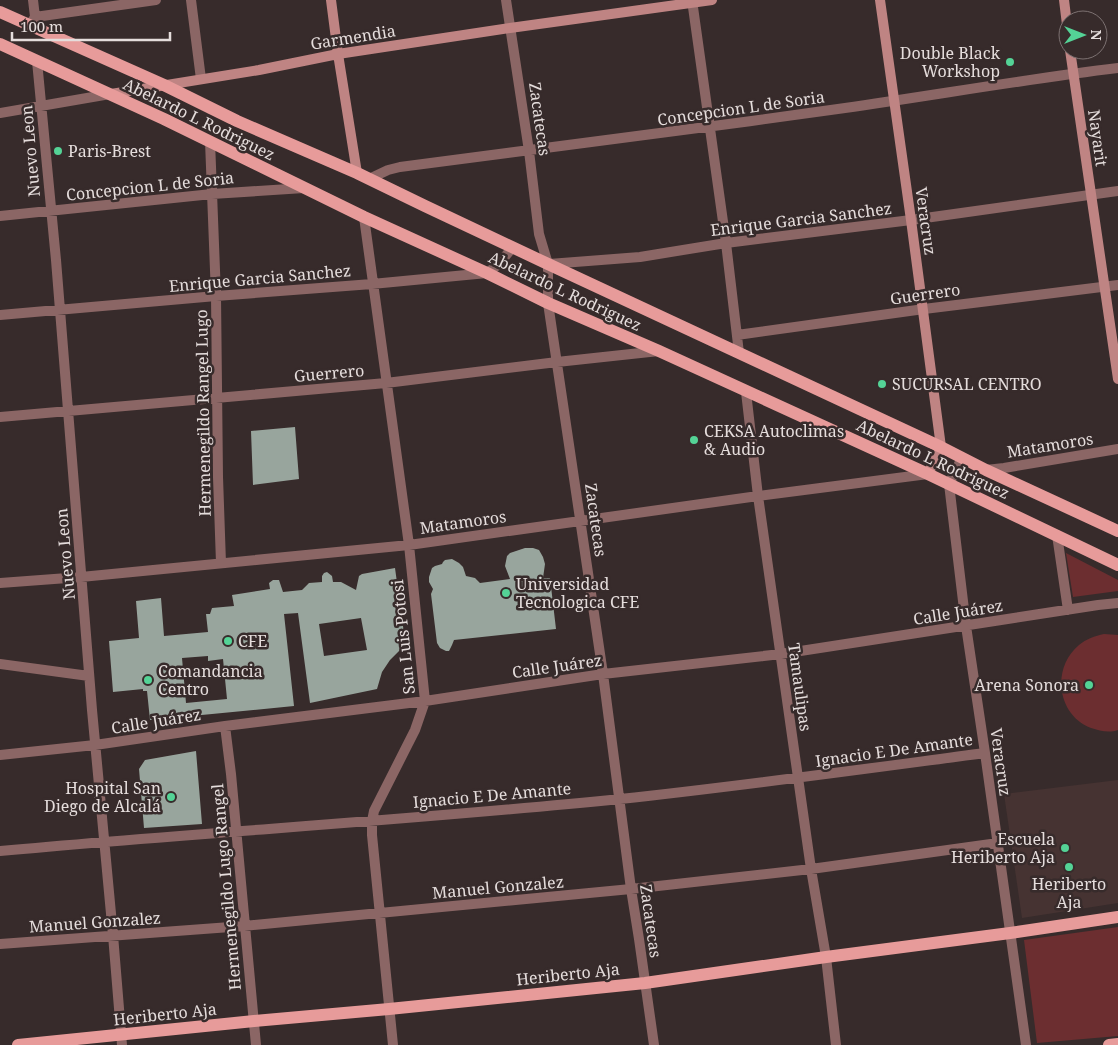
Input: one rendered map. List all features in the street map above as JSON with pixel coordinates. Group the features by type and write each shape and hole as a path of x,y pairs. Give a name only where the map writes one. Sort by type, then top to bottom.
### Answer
{"main road":[{"name":"Abelardo L Rodriguez","path":"0,12 32,22 81,48 164,85 237,121 357,173 512,248 1118,531"},
{"name":"Abelardo L Rodriguez","path":"0,44 164,118 364,217 548,303 928,474 1118,565"},
{"name":"Heriberto Aja","path":"18,1045 121,1040 254,1021 645,983 1118,917"},
{"path":"1109,1045 1118,1044"}],"street":[{"path":"33,0 32,22 156,0"},
{"path":"191,0 201,79"},
{"path":"330,0 357,173"},
{"name":"Zacatecas","path":"506,0 530,151 539,234 548,264 548,303 603,674 631,889 654,1045"},
{"name":"Garmendia","path":"0,113 259,70 338,54 692,1 712,0"},
{"name":"Veracruz","path":"880,0 924,309 941,447"},
{"path":"692,1 726,244 739,353"},
{"name":"Nayarit","path":"1071,60 1118,379"},
{"name":"Nuevo Leon","path":"37,62 60,310 89,676 121,1040"},
{"name":"Concepcion L de Soria","path":"369,179 388,170 400,167 709,128 1118,68"},
{"name":"Hermenegildo Rangel Lugo","path":"210,142 216,296 216,398 221,563"},
{"name":"Concepcion L de Soria","path":"0,216 212,194 304,188"},
{"name":"Enrique Garcia Sanchez","path":"548,264 640,257 1118,191"},
{"name":"San Luis Potosi","path":"364,217 409,545 425,701 414,730 374,811 372,822 393,1045"},
{"path":"487,273 499,264 512,248"},
{"name":"Enrique Garcia Sanchez","path":"0,315 487,273"},
{"name":"Guerrero","path":"737,335 1118,285"},
{"name":"Guerrero","path":"0,417 386,383 557,362 659,352"},
{"name":"Tamaulipas","path":"746,392 758,496 811,869 826,957 836,1045"},
{"path":"928,474 941,447"},
{"name":"Matamoros","path":"986,470 1118,449"},
{"path":"949,484 962,458"},
{"name":"Matamoros","path":"0,583 81,577 409,545 928,474"},
{"name":"Veracruz","path":"949,484 966,626 1026,1045"},
{"path":"1057,536 1068,610"},
{"path":"1098,605 1118,599"},
{"name":"Calle Juárez","path":"0,755 95,745 225,726 425,701 603,674 781,654 1098,605 1118,604"},
{"path":"0,664 89,676"},
{"name":"Hermenegildo Lugo Rangel","path":"225,726 256,1045"},
{"name":"Ignacio E De Amante","path":"0,851 372,822 620,799 985,753"},
{"name":"Manuel Gonzalez","path":"0,944 244,926 631,889 811,869 998,843"}],"shaded area":[{"path":"1066,553 1118,580 1118,591 1073,597"},
{"name":"Arena Sonora","path":"1104,634 1118,635 1118,730 1111,731 1094,729 1080,722 1071,713 1065,702 1062,690 1064,666 1070,655 1085,641"},
{"name":"Escuela Heriberto Aja","path":"1118,780 1118,903 1022,918 1004,794"},
{"path":"1118,927 1118,1036 1037,1043 1024,940"}],"building":[{"path":"295,427 299,479 253,485 251,431"},
{"name":"Universidad Tecnologica CFE","path":"525,548 539,550 543,557 545,564 543,578 550,578 556,629 454,640 449,651 440,648 437,643 431,594 433,589 429,582 432,568 442,564 445,560 452,559 463,567 466,576 475,578 480,583 510,579 505,566 507,556 510,553"},
{"path":"395,568 406,648 400,650 390,660 382,672 377,689 310,703 298,613 284,614 294,706 150,720 147,691 143,691 143,689 113,692 109,641 139,638 136,601 161,598 164,636 208,632 206,614 210,614 212,608 234,606 232,595 270,589 269,583 273,580 279,580 283,592 302,590 309,583 322,582 322,576 327,572 332,576 333,582 341,582 356,590 359,576","holes":["361,618 367,650 324,656 319,624","208,656 208,661 223,659 227,699 186,703 182,658"]},
{"name":"Hospital San Diego de Alcalá","path":"196,751 202,824 144,828 139,769 145,760"}],"place":[{"name":"Double Black Workshop","path":"1010,62"},
{"name":"Paris-Brest","path":"58,151"},
{"name":"SUCURSAL CENTRO","path":"882,384"},
{"name":"CEKSA Autoclimas & Audio","path":"694,440"},
{"name":"Universidad Tecnologica CFE","path":"506,593"},
{"name":"CFE","path":"228,641"},
{"name":"Comandancia Centro","path":"148,680"},
{"name":"Arena Sonora","path":"1089,685"},
{"name":"Hospital San Diego de Alcalá","path":"171,797"},
{"name":"Escuela Heriberto Aja","path":"1065,848"},
{"name":"Heriberto Aja","path":"1069,867"}]}
